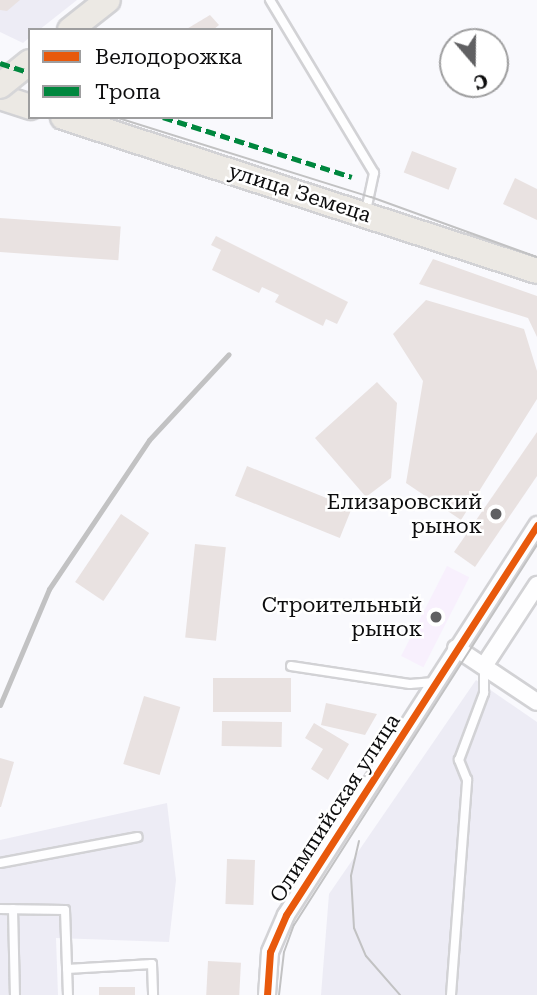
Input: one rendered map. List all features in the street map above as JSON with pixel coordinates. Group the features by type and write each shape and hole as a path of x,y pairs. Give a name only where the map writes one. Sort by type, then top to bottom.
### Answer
{"main road":[{"path":"73,28 108,0"},
{"path":"0,86 28,64"},
{"path":"0,97 28,106"},
{"name":"улица Земеца","path":"69,119 537,271"}],"street":[{"name":"Олимпийская улица","path":"267,995 270,952 286,915 537,525"},
{"path":"484,666 537,585"},
{"path":"456,648 537,702"}],"lane":[{"path":"270,0 374,173 365,214"},
{"path":"291,666 410,684 436,682"},
{"path":"451,995 467,780 459,760 484,693 484,666"},
{"path":"0,863 138,837"},
{"path":"0,909 65,910 68,995"},
{"path":"13,909 15,995"},
{"path":"67,969 152,964 153,995"}],"shaded area":[{"path":"0,0 77,0 42,28 28,28 28,39 23,43 0,32"},
{"name":"Строительный рынок","path":"447,566 469,577 423,667 401,656"},
{"path":"476,680 537,722 537,995 321,995 329,894"},
{"path":"167,803 176,880 169,942 56,938 58,995 0,995 0,840"}],"building":[{"path":"0,0 20,0 7,11 0,10"},
{"path":"210,15 219,25 215,28 188,28"},
{"path":"412,151 457,168 449,190 404,172"},
{"path":"515,178 537,189 537,220 503,204"},
{"path":"0,218 121,226 118,260 0,252"},
{"path":"216,236 348,302 337,324 326,319 323,326 275,302 279,295 262,287 259,293 212,270 221,250 211,245"},
{"path":"433,259 537,296 537,337 528,318 419,284"},
{"path":"426,300 524,329 537,371 537,399 461,520 406,483 423,381 393,334"},
{"path":"377,382 397,403 391,478 366,497 315,438"},
{"name":"Елизаровский рынок","path":"537,432 537,476 475,567 454,552"},
{"path":"247,466 352,508 340,538 235,496"},
{"path":"121,514 149,533 103,601 75,582"},
{"path":"195,544 226,547 216,641 185,637"},
{"path":"213,678 291,678 291,712 213,712"},
{"path":"144,696 180,707 160,775 123,764"},
{"path":"326,703 377,714 365,735 321,725"},
{"path":"222,721 282,722 282,747 222,746"},
{"path":"314,723 349,744 328,780 311,769 323,749 305,738"},
{"path":"0,758 14,762 1,807 0,807"},
{"path":"227,859 255,860 253,905 225,904"},
{"path":"208,961 241,963 239,995 206,995"},
{"path":"99,987 135,987 135,995 99,995"}],"tram line":[{"path":"0,71 28,80"},
{"path":"121,119 371,197 537,257"},
{"path":"279,995 284,952 294,925 537,545"},
{"path":"359,841 351,876 354,928 366,956 400,995"}],"railway":[{"path":"0,705 49,589 149,440 229,354"}],"marked path":[{"path":"0,63 28,72"},
{"path":"169,119 352,177"}],"cycle path":[{"path":"267,995 270,952 286,915 537,525"}],"place":[{"name":"Елизаровский рынок","path":"496,514"},
{"name":"Строительный рынок","path":"436,617"}]}
